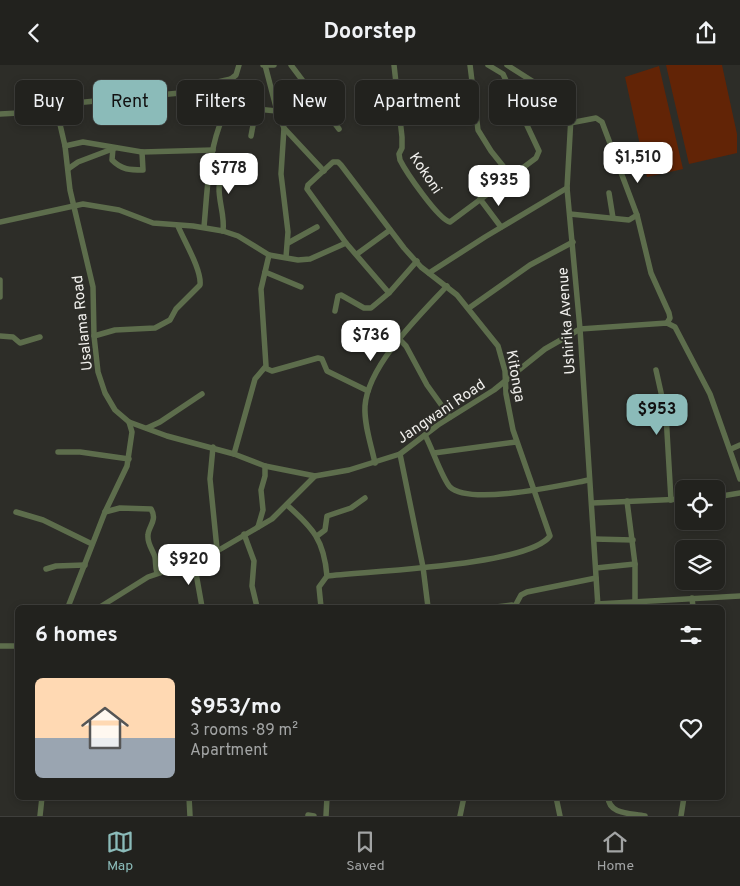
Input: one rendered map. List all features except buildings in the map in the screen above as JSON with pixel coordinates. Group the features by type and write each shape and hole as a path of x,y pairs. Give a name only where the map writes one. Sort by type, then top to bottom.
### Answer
{"street":[{"path":"83,104 180,93 231,79 236,75 239,65"},
{"path":"274,65 264,65 274,100"},
{"path":"291,65 339,129"},
{"name":"Kokoni","path":"394,65 396,80"},
{"path":"470,65 472,80"},
{"name":"Kokoni","path":"400,125 402,143 399,154 400,160 423,195 444,220 450,221 536,157 538,148 503,74 488,65"},
{"name":"Ushirika Avenue","path":"507,65 531,80"},
{"path":"204,227 213,150 233,85 231,79"},
{"path":"251,136 256,109 274,111"},
{"path":"0,114 15,114"},
{"path":"0,119 9,114"},
{"path":"576,122 596,118 602,122 637,215 649,267 669,313 670,318 666,323"},
{"name":"Usalama Road","path":"60,125 74,204 93,287 94,336 98,372 105,393 115,410 129,422"},
{"path":"283,125 324,171 308,185 307,189 346,243 389,293"},
{"path":"477,125 478,130 491,151 511,175"},
{"name":"Ushirika Avenue","path":"570,125 567,188 580,329 598,605"},
{"path":"284,128 281,174 288,243 286,257"},
{"path":"65,147 83,142 142,152 213,150"},
{"path":"116,148 112,160 120,167 129,170 143,170 142,152"},
{"path":"68,169 78,162 116,148"},
{"name":"Kitonga","path":"324,171 333,163 338,162 390,230 429,273 447,286 469,308 498,346 504,364 506,395 516,441 550,536 547,541 501,557 327,576"},
{"path":"224,231 225,217 218,193 220,179 227,168 251,166"},
{"path":"429,273 500,227 567,188"},
{"path":"609,193 613,217"},
{"path":"480,199 500,227"},
{"path":"0,222 74,204 102,206 119,210 153,223 204,227 224,231 238,236 269,255 298,260 310,259 346,243"},
{"path":"570,214 628,220 637,215"},
{"path":"94,336 115,331 155,329 170,320 176,309 200,285 191,254 178,226"},
{"path":"288,243 317,227"},
{"path":"356,254 390,230"},
{"path":"469,308 530,265 573,242"},
{"path":"234,454 249,395 263,369 261,289 269,255"},
{"path":"335,311 338,296 341,295 369,309 389,293 417,261"},
{"path":"265,272 301,287"},
{"path":"0,280 0,297"},
{"path":"375,463 366,420 368,391 384,361 447,286"},
{"path":"580,329 666,323 675,327 696,364 731,449 740,479"},
{"name":"Jangwani Road","path":"314,476 375,463 400,454 450,417 494,390 545,349 580,329"},
{"path":"0,336 13,337 20,343 40,337"},
{"path":"400,340 406,346 427,385 450,417"},
{"path":"253,370 263,369 272,371 318,358 322,359 327,371 368,391"},
{"path":"656,370 666,415 671,500"},
{"path":"494,390 506,395"},
{"path":"147,428 160,422 202,394"},
{"path":"639,422 666,415"},
{"path":"69,605 92,544 129,459 132,437 129,422 167,436 213,447 265,466 314,476"},
{"path":"425,435 446,481 456,491 471,494 503,494 589,480"},
{"path":"434,453 516,441"},
{"path":"731,449 740,445"},
{"path":"213,447 210,479 217,549"},
{"path":"58,452 80,452 129,459"},
{"path":"400,454 423,567 428,605"},
{"path":"258,527 263,510 260,490 265,476 265,466"},
{"path":"103,605 157,573 194,562 272,519 314,476"},
{"path":"725,496 740,493"},
{"path":"317,536 325,530 327,516 351,508 365,498"},
{"path":"592,503 675,500"},
{"path":"627,501 634,564 635,601"},
{"path":"287,505 317,536 326,560 327,576 319,587 321,605"},
{"path":"106,512 120,508 151,509 153,512 152,527 148,535 149,545 156,558 154,565 157,573"},
{"path":"16,512 43,520 92,544"},
{"path":"244,534 254,561 252,586 257,605"},
{"path":"594,539 632,541"},
{"path":"194,562 202,605"},
{"path":"596,568 634,564"},
{"path":"46,569 56,566 85,565"},
{"path":"517,605 521,595 527,592 596,578"},
{"path":"605,605 635,601 740,596"},
{"path":"692,598 693,605"},
{"path":"0,646 15,646"},
{"path":"40,816 42,800"},
{"path":"189,800 190,816"},
{"path":"326,816 327,800"},
{"path":"460,816 463,800"},
{"path":"557,800 560,816"},
{"path":"609,800 615,811 645,816"},
{"path":"681,816 684,800"}],"shaded area":[{"path":"666,65 722,65 737,134 737,153 689,164"},
{"path":"659,66 683,169 647,177 625,77"}]}
